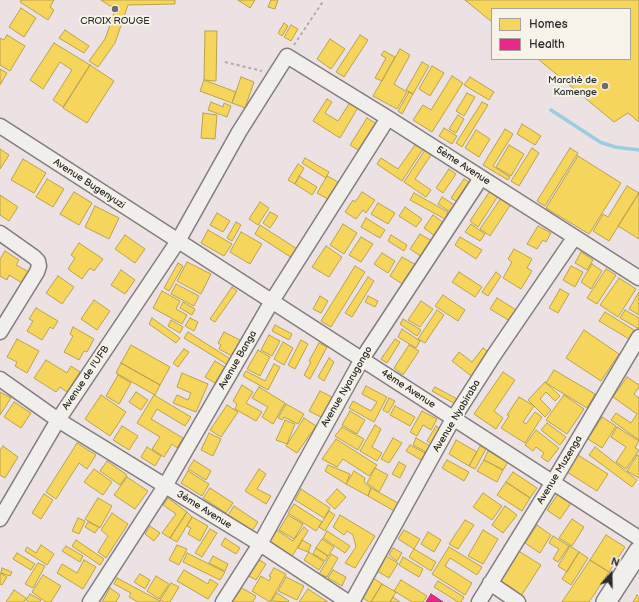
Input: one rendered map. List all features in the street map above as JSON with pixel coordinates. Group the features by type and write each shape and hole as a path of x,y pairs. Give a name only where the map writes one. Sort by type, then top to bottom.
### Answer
{"street":[{"name":"Avenue de l'UFB","path":"0,519 58,420 178,241 239,132 287,56"},
{"name":"5ème Avenue","path":"287,56 388,118 574,238 639,278"},
{"name":"Avenue Banga","path":"90,602 165,486 272,301 388,118"},
{"name":"Avenue Bugenyuzi","path":"0,126 178,241"},
{"name":"Avenue Nyarugongo","path":"223,602 260,544 362,359 481,178"},
{"path":"0,233 34,256 38,261 39,266 0,332"},
{"name":"Avenue Nyabiraba","path":"352,602 453,419 494,354 574,238"},
{"name":"4ème Avenue","path":"178,241 639,538"},
{"name":"Avenue Muzenga","path":"479,602 639,338"},
{"name":"3ème Avenue","path":"0,379 58,420 260,544 348,602"},
{"path":"606,602 639,551"},
{"path":"490,583 518,602"}],"path":[{"path":"287,56 324,0"},
{"path":"225,62 276,74"}],"shaded area":[{"path":"437,591 455,602 431,602"}],"building: Homes":[{"path":"21,0 54,0 50,7 54,10 48,20 20,2"},
{"path":"101,0 175,0 175,4 128,5 115,43 98,67 89,61 105,39 117,5 110,6"},
{"path":"238,0 255,0 250,8"},
{"path":"271,0 278,0 275,9 268,7"},
{"name":"Marché de Kamenge","path":"465,0 639,0 639,122 628,113 614,122 539,60 631,60 631,8 491,8 491,21"},
{"path":"21,8 36,18 24,37 9,27"},
{"path":"284,23 288,26 282,36 278,33"},
{"path":"291,25 298,29 291,41 284,37"},
{"path":"65,30 89,46 84,53 59,38"},
{"path":"205,31 217,31 216,81 204,80"},
{"path":"7,35 25,46 10,71 0,65 0,38 4,40"},
{"path":"360,35 368,40 344,77 336,72"},
{"path":"330,39 345,49 331,69 317,59"},
{"path":"54,43 90,65 63,107 53,100 72,70 60,62 43,89 30,80"},
{"path":"400,49 410,55 394,84 407,92 397,109 373,96"},
{"path":"384,51 395,57 382,81 375,78 386,58 381,55"},
{"path":"422,62 429,66 413,94 406,90"},
{"path":"90,65 114,81 87,123 63,108"},
{"path":"432,66 444,73 430,96 419,89"},
{"path":"0,69 7,73 0,85"},
{"path":"452,76 463,83 432,132 413,120 423,105 431,110"},
{"path":"241,77 254,82 245,108 232,103"},
{"path":"470,77 494,92 489,100 464,85"},
{"path":"204,80 236,92 232,103 200,91"},
{"path":"409,92 413,94 402,114 398,111"},
{"path":"467,93 475,97 464,116 456,111"},
{"path":"327,99 332,102 325,113 338,121 351,101 359,106 340,138 313,121"},
{"path":"211,102 223,107 224,103 231,106 227,117 208,110"},
{"path":"482,102 488,105 462,147 456,143"},
{"path":"203,113 217,115 215,139 201,138"},
{"path":"458,115 464,119 456,133 449,129"},
{"path":"367,118 380,126 363,153 350,145"},
{"path":"522,124 541,136 535,145 517,134"},
{"path":"444,128 457,136 452,144 439,136"},
{"path":"505,129 513,134 493,166 510,177 508,180 483,165"},
{"path":"476,130 490,139 479,157 465,148"},
{"path":"415,145 423,149 402,181 377,164 381,158 398,169"},
{"path":"509,145 524,154 511,176 496,167"},
{"path":"532,148 539,153 519,186 511,181"},
{"path":"570,148 578,153 545,206 537,201"},
{"path":"0,149 9,155 0,169"},
{"path":"425,150 431,155 415,179 431,190 426,197 404,182"},
{"path":"578,156 621,183 589,234 546,208"},
{"path":"305,158 329,172 326,178 302,163"},
{"path":"23,159 46,173 34,193 11,180"},
{"path":"298,164 304,168 295,184 288,180"},
{"path":"449,169 456,174 443,193 436,188"},
{"path":"299,176 317,187 312,195 295,184"},
{"path":"327,176 338,182 328,199 317,193"},
{"path":"47,179 64,189 53,207 36,197"},
{"path":"464,179 470,183 457,202 451,198"},
{"path":"627,186 639,193 609,241 593,231 603,214 608,217"},
{"path":"490,191 498,196 478,227 470,221"},
{"path":"74,192 92,203 79,225 60,214"},
{"path":"362,192 375,200 366,213 363,210 356,219 345,212 353,200 355,202"},
{"path":"414,193 448,212 445,219 410,200"},
{"path":"639,193 639,239 618,226"},
{"path":"0,195 18,207 9,221 0,215"},
{"path":"442,197 456,206 452,213 438,204"},
{"path":"501,198 511,204 490,236 480,229"},
{"path":"260,202 269,208 258,225 249,219"},
{"path":"378,203 395,213 388,224 371,214"},
{"path":"95,206 119,218 109,239 85,227"},
{"path":"405,207 422,219 416,227 399,216"},
{"path":"270,212 278,216 270,228 263,223"},
{"path":"217,213 230,221 223,232 210,225"},
{"path":"433,215 444,223 435,236 424,228"},
{"path":"366,218 385,230 380,238 361,227"},
{"path":"236,222 241,225 232,241 227,238"},
{"path":"343,224 357,233 344,254 330,245"},
{"path":"471,224 485,234 480,241 465,232"},
{"path":"260,225 297,249 292,258 255,234"},
{"path":"538,226 551,233 546,242 543,240 537,249 527,244"},
{"path":"208,230 232,244 224,256 201,243"},
{"path":"241,232 262,244 250,264 230,252"},
{"path":"420,234 432,241 422,257 410,249"},
{"path":"125,235 145,249 135,263 115,249"},
{"path":"391,235 407,245 404,251 388,241"},
{"path":"361,237 373,244 361,262 349,255"},
{"path":"460,237 482,250 476,259 455,245"},
{"path":"79,243 103,259 94,271 90,268 82,279 68,269 75,258 71,255"},
{"path":"326,246 342,257 329,277 312,267"},
{"path":"514,249 532,259 527,268 532,271 521,289 503,278 512,262 508,259"},
{"path":"5,251 19,260 16,265 29,272 22,283 9,275 7,280 0,276 0,259"},
{"path":"581,252 593,260 587,270 575,263"},
{"path":"382,253 395,261 388,273 374,264"},
{"path":"402,257 416,265 404,285 390,276"},
{"path":"187,262 211,274 201,294 177,281"},
{"path":"178,263 183,266 169,291 164,288"},
{"path":"592,264 602,271 591,289 581,282"},
{"path":"355,266 365,272 331,327 321,321"},
{"path":"571,266 583,272 575,287 563,280"},
{"path":"606,269 616,275 597,304 587,298"},
{"path":"121,270 135,280 125,294 111,285"},
{"path":"459,272 482,287 475,297 452,282"},
{"path":"496,272 501,276 488,296 482,292"},
{"path":"58,276 74,287 62,304 46,293"},
{"path":"368,277 374,281 352,317 345,313"},
{"path":"619,278 636,289 618,317 600,305"},
{"path":"176,284 199,296 194,306 171,294"},
{"path":"232,287 237,291 215,322 210,319"},
{"path":"560,289 569,294 558,313 549,308"},
{"path":"162,291 180,301 176,309 187,315 182,324 153,308"},
{"path":"639,292 639,315 629,309"},
{"path":"443,295 465,310 458,321 435,306"},
{"path":"320,296 328,301 321,313 313,309"},
{"path":"368,296 378,301 375,307 365,302"},
{"path":"497,298 516,310 510,321 490,309"},
{"path":"94,300 110,311 97,330 81,319"},
{"path":"421,301 433,309 420,327 408,320"},
{"path":"183,302 195,309 192,315 180,308"},
{"path":"36,308 58,321 53,329 50,327 42,340 27,331 33,321 29,319"},
{"path":"437,310 444,315 425,343 418,339"},
{"path":"625,310 639,318 639,329 620,318"},
{"path":"605,312 634,330 629,339 599,321"},
{"path":"152,318 180,338 176,343 149,324"},
{"path":"190,318 198,322 194,331 185,326"},
{"path":"403,319 421,330 417,336 400,324"},
{"path":"171,320 183,327 180,333 168,326"},
{"path":"275,325 292,334 289,340 272,331"},
{"path":"73,327 94,339 87,352 84,351 79,360 64,352 73,336 70,334"},
{"path":"402,329 420,341 416,348 398,337"},
{"path":"584,330 619,354 601,381 566,358"},
{"path":"188,332 232,360 228,365 184,338"},
{"path":"224,332 242,341 234,357 219,349 221,345 218,343"},
{"path":"269,335 280,341 272,356 261,350"},
{"path":"17,339 39,351 27,373 15,366 17,362 7,357"},
{"path":"395,339 400,342 387,363 381,359"},
{"path":"301,340 308,344 295,369 288,365"},
{"path":"283,342 293,348 284,365 274,359"},
{"path":"319,343 327,347 310,379 304,375 311,362 309,361"},
{"path":"131,345 170,367 160,385 121,363"},
{"path":"409,345 419,351 403,375 394,368"},
{"path":"483,348 492,355 474,378 452,361 459,352 472,362"},
{"path":"184,349 189,352 178,367 173,363"},
{"path":"258,350 270,357 260,376 247,369"},
{"path":"329,358 334,362 324,381 318,377"},
{"path":"46,360 67,373 71,366 80,372 67,392 60,387 56,392 34,378"},
{"path":"215,361 225,367 215,383 205,377"},
{"path":"121,363 160,385 155,395 116,373"},
{"path":"274,364 280,367 268,390 243,376 246,371 265,381"},
{"path":"554,370 595,394 587,408 546,383"},
{"path":"503,372 515,380 494,411 503,418 496,429 474,414"},
{"path":"182,373 208,384 196,412 173,403 177,395 188,400 191,393 177,387"},
{"path":"118,375 131,383 119,404 106,396"},
{"path":"627,377 639,385 634,394 639,398 639,440 611,420 616,413 631,423 637,414 613,397"},
{"path":"545,382 560,396 555,401 546,392 540,399 551,410 545,417 528,400"},
{"path":"242,385 253,392 246,403 262,412 256,421 235,409 237,404 233,401"},
{"path":"366,386 387,397 374,422 349,408 353,401 371,411 377,402 362,394"},
{"path":"259,387 285,403 273,424 262,417 268,407 252,398"},
{"path":"435,387 461,401 459,406 432,391"},
{"path":"320,391 334,398 323,418 309,411"},
{"path":"0,392 11,398 0,415"},
{"path":"136,392 148,400 141,410 129,402"},
{"path":"101,395 126,412 110,436 85,419"},
{"path":"154,395 191,417 185,426 157,409 151,419 183,438 177,448 172,444 164,457 152,449 160,437 137,423"},
{"path":"564,395 584,409 567,434 546,420"},
{"path":"519,397 534,406 523,422 526,424 535,412 542,417 525,443 501,428 509,416 507,415"},
{"path":"389,398 395,401 388,413 383,410"},
{"path":"14,402 31,413 21,428 4,417"},
{"path":"286,404 304,414 298,424 284,417 282,420 278,418"},
{"path":"227,405 238,412 221,437 210,430"},
{"path":"395,406 415,417 410,426 390,415"},
{"path":"350,411 365,420 357,434 342,425"},
{"path":"422,411 437,419 431,430 423,425 417,436 410,432"},
{"path":"602,417 616,426 602,448 588,439"},
{"path":"304,418 316,426 297,453 286,446"},
{"path":"285,420 295,424 287,444 276,440"},
{"path":"547,423 566,437 560,445 541,430"},
{"path":"375,425 381,429 372,447 382,453 377,461 360,451"},
{"path":"122,426 138,436 129,450 113,440"},
{"path":"436,426 442,430 433,445 427,441"},
{"path":"342,427 364,439 358,450 335,436"},
{"path":"617,427 639,441 635,448 639,450 626,469 616,462 626,447 611,437"},
{"path":"536,430 559,448 548,462 541,457 544,453 536,447 533,451 525,445"},
{"path":"209,433 221,439 213,456 201,450"},
{"path":"393,438 402,443 389,463 381,459"},
{"path":"416,438 430,446 426,452 413,445"},
{"path":"336,439 377,465 369,476 343,459 337,467 322,459"},
{"path":"456,440 477,452 469,466 449,454"},
{"path":"77,443 96,455 87,469 79,463 56,499 46,492"},
{"path":"410,445 425,453 421,460 406,451"},
{"path":"3,446 18,457 5,478 0,475 0,450"},
{"path":"480,446 486,449 475,469 469,466"},
{"path":"147,447 161,456 155,466 141,457"},
{"path":"595,447 637,480 632,487 589,455"},
{"path":"488,451 508,462 503,470 484,460"},
{"path":"578,455 608,474 597,491 567,472"},
{"path":"637,455 639,456 639,478 627,471"},
{"path":"194,460 211,471 206,480 188,469"},
{"path":"447,460 469,472 464,481 442,468"},
{"path":"484,460 503,470 497,482 477,471"},
{"path":"107,461 127,475 120,485 100,471"},
{"path":"399,462 406,466 400,478 392,474"},
{"path":"328,465 350,474 346,484 325,471"},
{"path":"375,468 388,475 379,492 367,483"},
{"path":"94,469 112,482 103,495 84,482"},
{"path":"259,469 266,474 257,489 271,496 266,504 245,491"},
{"path":"188,471 209,484 202,496 181,483"},
{"path":"354,471 365,478 364,482 371,488 368,496 346,484"},
{"path":"513,472 537,488 530,498 506,482"},
{"path":"127,477 148,491 135,509 114,495"},
{"path":"506,482 530,498 522,511 497,495"},
{"path":"210,488 233,503 226,513 203,498"},
{"path":"371,488 398,503 394,511 368,496"},
{"path":"301,489 330,508 324,518 295,500"},
{"path":"337,489 346,497 335,509 326,501"},
{"path":"483,493 502,506 492,520 473,507"},
{"path":"44,494 53,500 41,519 32,513"},
{"path":"558,494 571,503 560,519 547,510"},
{"path":"98,498 112,506 100,528 85,519"},
{"path":"168,498 187,512 170,538 162,533 176,514 163,505"},
{"path":"294,504 322,522 316,531 288,513"},
{"path":"234,506 258,522 252,531 228,515"},
{"path":"505,506 517,515 503,533 492,525"},
{"path":"329,511 335,515 325,531 319,527"},
{"path":"187,512 192,517 177,542 170,538"},
{"path":"112,513 128,524 106,558 98,552 108,536 101,530"},
{"path":"288,515 303,524 294,539 279,530"},
{"path":"340,515 375,536 355,568 345,563 356,547 353,535 347,531 344,535 333,527"},
{"path":"192,517 208,526 200,541 188,534 191,528 187,526"},
{"path":"78,518 85,521 79,534 72,531"},
{"path":"572,519 584,527 572,546 559,538"},
{"path":"465,520 474,525 458,549 449,544"},
{"path":"88,522 99,527 95,533 85,527"},
{"path":"537,525 551,535 540,553 525,543"},
{"path":"150,526 160,533 154,541 145,534"},
{"path":"304,527 308,531 292,556 269,541 277,530 293,541"},
{"path":"210,529 217,533 202,557 195,553"},
{"path":"404,530 420,539 414,549 398,539"},
{"path":"483,530 498,539 483,564 468,556"},
{"path":"327,531 350,546 345,553 323,538"},
{"path":"428,532 441,540 434,552 421,544"},
{"path":"606,535 625,547 609,572 590,560"},
{"path":"553,536 569,546 558,562 553,559 559,549 549,543"},
{"path":"225,538 240,548 236,554 221,545"},
{"path":"322,539 334,547 328,556 316,548"},
{"path":"76,540 104,559 100,565 72,546"},
{"path":"302,540 311,545 308,552 298,548"},
{"path":"41,545 54,554 47,565 25,551 27,547 36,553"},
{"path":"177,545 187,549 179,565 169,560"},
{"path":"66,546 83,556 80,562 62,551"},
{"path":"570,546 579,552 567,572 558,566"},
{"path":"449,547 482,567 477,575 450,558 445,566 472,583 465,595 432,574"},
{"path":"316,548 328,556 325,561 313,554"},
{"path":"393,548 402,553 397,561 389,555"},
{"path":"414,549 436,562 431,571 409,557"},
{"path":"517,550 541,565 521,596 498,581"},
{"path":"309,552 324,562 319,570 304,560"},
{"path":"579,552 588,558 571,585 562,579"},
{"path":"17,553 35,564 31,570 13,559"},
{"path":"187,553 225,572 220,580 183,562"},
{"path":"331,554 338,558 327,577 319,574"},
{"path":"213,556 228,564 225,571 209,563"},
{"path":"386,556 398,563 389,578 377,571"},
{"path":"403,557 423,569 419,577 399,565"},
{"path":"256,558 266,564 256,580 247,575"},
{"path":"84,560 96,567 83,589 57,573 62,564 77,573"},
{"path":"590,560 609,572 589,602 562,602"},
{"path":"38,563 45,566 33,588 25,584"},
{"path":"2,568 12,572 10,576 1,573"},
{"path":"274,568 286,574 270,602 252,591 261,576 269,581 271,577 269,576"},
{"path":"184,570 208,584 210,579 218,584 208,599 177,581"},
{"path":"333,570 346,577 342,586 328,578"},
{"path":"0,573 7,577 2,585 0,584"},
{"path":"140,574 150,580 145,589 134,582"},
{"path":"43,575 61,586 51,602 46,602 32,592"},
{"path":"156,576 169,584 159,599 147,591"},
{"path":"286,577 304,586 297,600 278,591"},
{"path":"372,577 382,584 371,602 369,602 360,596"},
{"path":"117,578 160,602 138,602 129,597 131,593 114,584"},
{"path":"401,580 427,596 423,602 412,602 394,591"},
{"path":"438,581 464,597 461,602 458,602 434,587"},
{"path":"171,583 179,587 170,602 160,600"},
{"path":"382,584 396,592 390,602 371,602"},
{"path":"240,587 256,596 253,602 231,602"},
{"path":"110,588 120,595 116,602 102,602"},
{"path":"308,589 328,602 299,602"},
{"path":"14,590 26,598 24,602 6,602"},
{"path":"277,593 289,601 271,601"},
{"path":"30,594 41,600 40,602 29,602 26,600"},
{"path":"637,595 639,597 639,602 633,602"},
{"path":"393,597 400,602 390,602"}],"building: Health":[{"path":"431,594 443,602 426,602"}],"waterway":[{"path":"551,110 600,142 615,147 639,150"}],"place":[{"name":"CROIX ROUGE","path":"115,9"},
{"name":"Marché de Kamenge","path":"605,86"}]}
